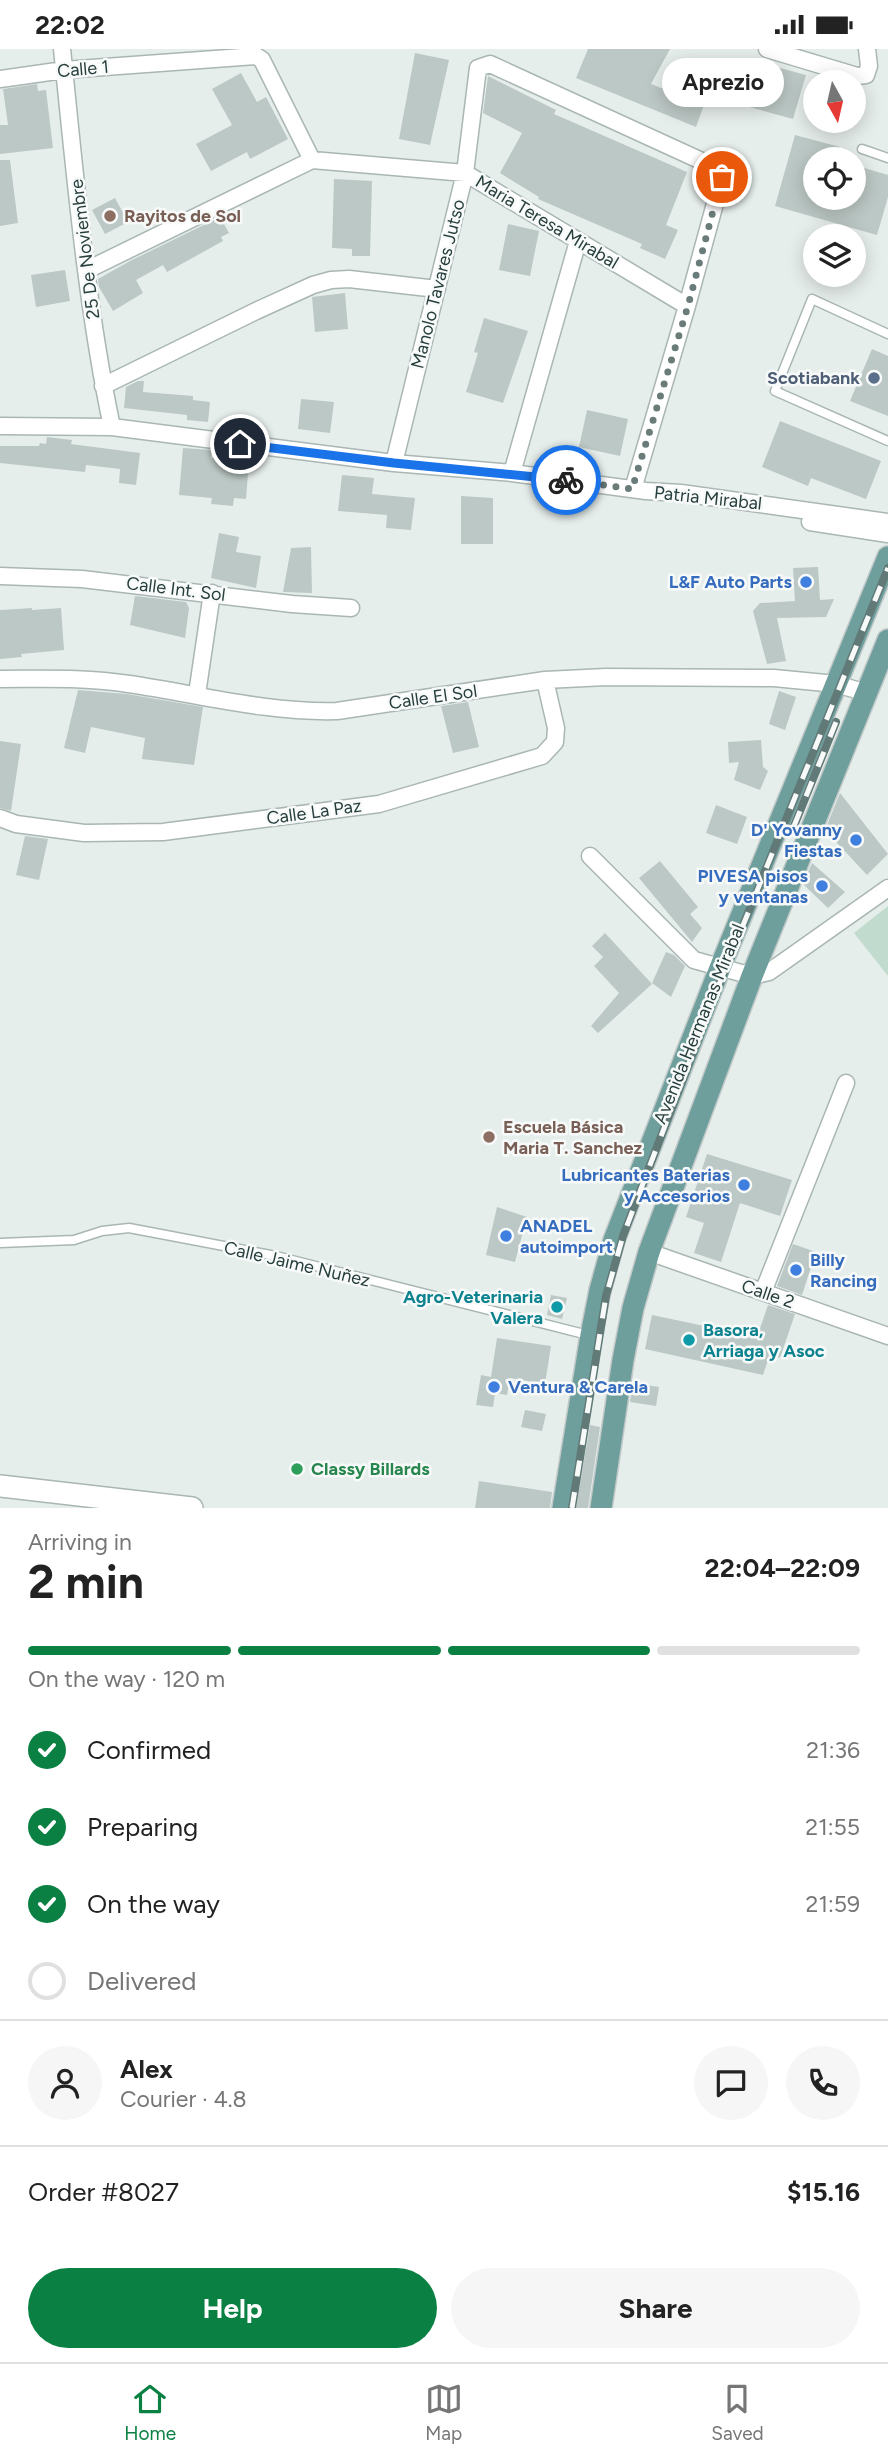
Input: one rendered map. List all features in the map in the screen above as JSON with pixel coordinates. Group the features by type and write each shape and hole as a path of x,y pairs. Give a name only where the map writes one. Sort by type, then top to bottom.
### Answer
{"main road":[{"name":"Avenida Hermanas Mirabal","path":"563,1508 591,1335 614,1240 720,968 888,557"},
{"name":"Avenida Hermanas Mirabal","path":"601,1508 633,1308 649,1252 752,976 888,640"}],"street":[{"path":"62,49 64,70"},
{"path":"767,49 857,76 866,75 869,66 867,49"},
{"name":"Calle 1","path":"0,79 64,70 238,56 260,58 312,160"},
{"name":"Manolo Tavares Jutso","path":"394,463 465,173 478,68 484,64 490,64 719,169 722,177 721,189 688,306"},
{"name":"25 De Noviembre","path":"64,70 87,270 103,386 112,427"},
{"path":"87,270 312,160"},
{"name":"Maria Teresa Mirabal","path":"312,160 465,173 688,306"},
{"path":"513,473 578,241"},
{"path":"103,386 313,285 349,279 437,289"},
{"path":"688,306 639,490 681,501 888,534"},
{"name":"Patria Mirabal","path":"0,426 112,427 394,463 513,473 681,493 888,522"},
{"name":"Calle Int. Sol","path":"0,576 82,579 292,604 351,608"},
{"path":"197,694 212,593"},
{"name":"Calle El Sol","path":"0,679 66,678 125,683 289,711 337,711 545,680 606,677 774,678 836,684 867,693"},
{"name":"Calle La Paz","path":"0,818 16,824 84,833 163,832 379,803 542,756 555,742 556,728 545,680"},
{"path":"590,856 694,960 752,976 769,972 888,888"},
{"path":"763,1292 846,1083"},
{"name":"Calle 2","path":"649,1252 888,1336"},
{"path":"0,1486 64,1500 191,1508"}],"lane":[{"path":"866,150 888,158"},
{"path":"888,334 812,299 775,391 888,440"},
{"name":"Calle Jaime Nuñez","path":"0,1243 74,1240 102,1231 128,1229 276,1256 591,1335"}],"green space":[{"path":"888,906 888,976 854,933"}],"building":[{"path":"588,49 670,49 651,84 704,105 696,127 576,78"},
{"path":"415,53 449,60 430,145 399,139"},
{"path":"747,59 803,74 803,85 793,119 735,103"},
{"path":"241,73 257,102 266,97 288,139 250,159 247,152 211,171 196,144 232,125 212,89"},
{"path":"488,76 556,110 554,114 687,172 666,225 678,230 665,259 640,248 642,244 538,199 539,197 500,173 522,133 483,113"},
{"path":"37,84 38,91 46,90 53,148 0,154 0,125 8,125 3,89"},
{"path":"795,135 840,147 803,147 803,210 866,210 866,169 888,175 888,197 877,235 866,232 866,224 838,224 775,206"},
{"path":"0,160 10,160 18,223 0,226"},
{"path":"334,179 372,181 370,256 352,256 352,249 332,248"},
{"name":"Rayitos de Sol","path":"115,198 128,222 105,234 92,210"},
{"path":"220,217 229,233 221,237 223,241 167,272 163,265 136,280 143,293 113,311 99,287 98,279"},
{"path":"508,224 539,231 530,276 499,270"},
{"path":"65,270 70,301 36,307 31,275"},
{"path":"345,293 348,329 315,332 312,297"},
{"path":"484,318 528,331 503,403 466,392 478,353 474,352"},
{"name":"Scotiabank","path":"872,349 888,356 888,416 850,401"},
{"path":"144,381 143,392 193,396 193,400 210,402 208,422 187,420 187,415 124,408 126,387"},
{"path":"301,399 334,402 330,433 298,429"},
{"path":"587,410 628,419 620,456 579,447"},
{"path":"780,421 881,461 866,499 811,478 808,486 762,467"},
{"path":"47,437 72,440 71,444 140,453 136,485 119,483 120,469 86,465 85,472 0,463 0,446 39,446 40,443 46,444"},
{"path":"183,448 212,450 211,458 249,461 246,499 234,498 233,506 211,504 212,498 179,495"},
{"path":"342,475 374,478 372,494 415,498 411,530 386,528 387,515 338,511"},
{"path":"461,496 493,498 493,544 461,544"},
{"path":"219,533 239,537 236,552 261,556 256,588 211,578"},
{"path":"311,547 312,593 283,592 291,548"},
{"path":"818,567 820,600 834,599 826,617 777,618 786,661 767,664 753,611 760,603 795,601 793,568"},
{"path":"135,596 186,602 189,608 185,638 130,625"},
{"path":"61,608 64,650 0,659 0,610"},
{"path":"78,690 127,694 203,707 194,765 142,759 145,738 91,727 85,753 64,748"},
{"path":"779,691 796,697 785,730 769,724"},
{"path":"468,702 479,747 453,753 441,706"},
{"path":"761,740 763,767 768,771 760,790 734,780 739,762 729,763 728,742"},
{"path":"0,741 21,744 11,811 0,808"},
{"name":"D' Yovanny Fiestas","path":"840,793 888,854 867,875 825,830"},
{"path":"716,805 747,817 737,844 706,833"},
{"path":"25,836 48,839 39,880 16,875"},
{"path":"660,861 698,907 690,914 702,928 692,942 639,878"},
{"name":"PIVESA pisos y ventanas","path":"812,863 845,892 828,908 803,884"},
{"path":"605,933 652,984 598,1033 591,1026 619,993 594,966 603,957 592,946"},
{"path":"666,952 674,955 685,966 671,997 652,983"},
{"path":"707,1154 792,1180 780,1216 740,1203 721,1262 694,1253 704,1223 686,1217"},
{"name":"ANADEL autoimport","path":"497,1207 527,1217 515,1262 486,1255"},
{"name":"Billy Rancing","path":"793,1244 816,1252 802,1295 777,1286"},
{"name":"Agro-Veterinaria Valera","path":"551,1295 567,1298 562,1319 547,1315"},
{"name":"Basora, Arriaga y Asoc","path":"768,1305 795,1314 780,1358 770,1354 763,1375 645,1349 652,1315 757,1337"},
{"path":"497,1338 551,1346 545,1384 510,1378 507,1395 495,1393 493,1407 476,1405 481,1375 491,1377"},
{"path":"633,1383 659,1387 656,1406 630,1402"},
{"name":"Ventura & Carela","path":"525,1410 546,1414 542,1431 521,1427"},
{"path":"590,1425 600,1427 588,1508 576,1508"},
{"path":"479,1481 552,1492 550,1508 475,1508"}],"railway":[{"path":"572,1508 606,1296 623,1236 716,992 888,568"},
{"path":"794,826 836,722"}],"way so far":[{"path":"566,480 632,489 688,306 722,177"}],"place":[{"name":"Aprezio","path":"722,177"},
{"name":"Rayitos de Sol","path":"110,216"},
{"name":"Scotiabank","path":"874,378"},
{"name":"L&F Auto Parts","path":"806,582"},
{"name":"D' Yovanny Fiestas","path":"856,840"},
{"name":"PIVESA pisos y ventanas","path":"822,886"},
{"name":"Escuela Básica Maria T. Sanchez","path":"489,1137"},
{"name":"Lubricantes Baterias y Accesorios","path":"744,1185"},
{"name":"ANADEL autoimport","path":"506,1236"},
{"name":"Billy Rancing","path":"796,1270"},
{"name":"Agro-Veterinaria Valera","path":"557,1307"},
{"name":"Basora, Arriaga y Asoc","path":"689,1340"},
{"name":"Ventura & Carela","path":"494,1387"},
{"name":"Classy Billards","path":"297,1469"}],"route":[{"path":"240,444 566,480"}]}
